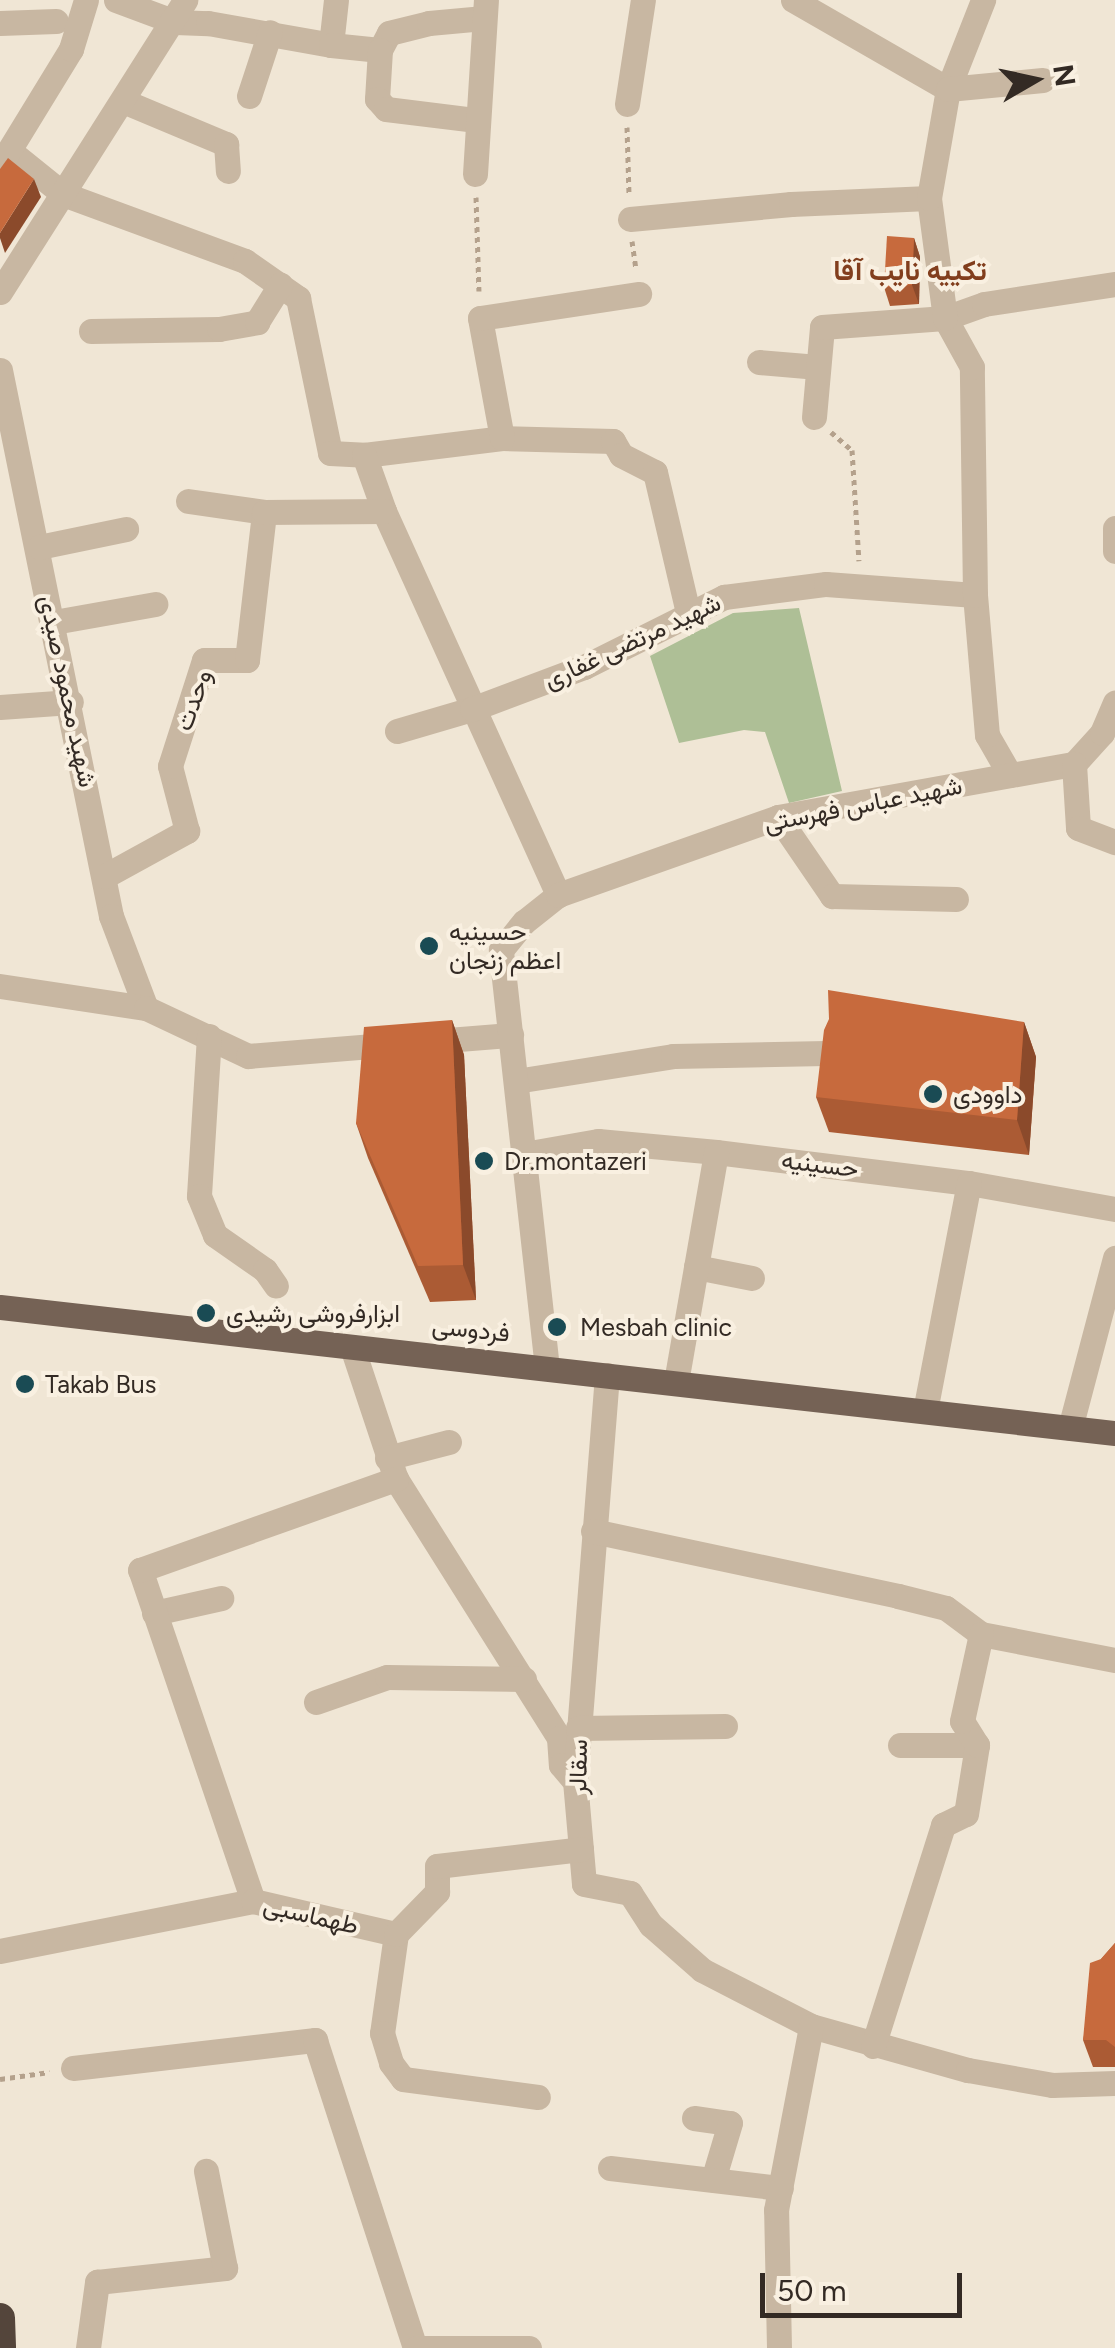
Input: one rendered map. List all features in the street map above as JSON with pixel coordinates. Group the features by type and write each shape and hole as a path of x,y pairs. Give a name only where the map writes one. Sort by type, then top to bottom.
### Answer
{"highway":[{"path":"0,2318 1,2348"}],"main road":[{"name":"فردوسی","path":"0,1307 1115,1433"}],"street":[{"path":"86,0 72,49 5,158 63,194 245,261 298,298 330,453 364,455 502,438 613,441 621,455 655,472 688,613"},
{"path":"116,0 330,45 380,50"},
{"path":"330,45 336,0"},
{"path":"627,104 643,0"},
{"path":"793,0 948,89 1042,80"},
{"path":"983,0 948,89 929,198 945,318 972,367 975,595 987,735 1010,775"},
{"path":"475,174 485,9 390,33 380,50 377,100 386,109 476,120"},
{"path":"0,292 180,11"},
{"path":"0,23 56,20"},
{"path":"249,96 270,32"},
{"path":"122,101 226,144 228,171"},
{"path":"630,219 790,204 929,198"},
{"path":"814,417 822,328 945,318 984,304 1115,284"},
{"path":"90,331 219,328 258,322 280,285"},
{"path":"502,438 480,318 639,294"},
{"path":"758,362 818,367"},
{"name":"شهید محمود صیدی","path":"0,370 71,702 111,916 146,1008"},
{"path":"364,455 384,510 558,895 524,922 501,950 547,1368"},
{"path":"188,502 264,512 384,510"},
{"name":"وحدت","path":"105,876 188,830 170,766 204,660 247,660 264,512"},
{"path":"1115,528 1115,551"},
{"path":"39,547 126,530"},
{"name":"شهید مرتضی غفاری","path":"397,731 472,709 584,667 724,597 826,584 975,595"},
{"path":"54,622 155,604"},
{"path":"0,706 71,702"},
{"path":"1115,703 1102,732 1074,764 1078,828 1115,842"},
{"name":"شهید عباس فهرستی","path":"558,895 778,817 1074,764"},
{"path":"778,817 832,896 956,899"},
{"path":"0,986 146,1008 248,1056 392,1051 511,1035"},
{"path":"210,1036 198,1196 215,1235 265,1270 276,1286"},
{"path":"516,1080 673,1056 826,1054"},
{"name":"حسینیه","path":"524,1154 598,1141 969,1183 1115,1209"},
{"path":"676,1382 716,1152"},
{"path":"925,1411 969,1183"},
{"path":"1070,1428 1115,1258"},
{"path":"696,1267 752,1278"},
{"path":"352,1347 391,1468 559,1738 561,1765 575,1781"},
{"name":"سقالر","path":"608,1375 575,1781 584,1884 630,1893 651,1925 702,1970 811,2026"},
{"path":"253,1901 140,1570 449,1442"},
{"path":"594,1531 946,1608 981,1634 1115,1660"},
{"path":"154,1613 221,1598"},
{"path":"873,2046 943,1825 966,1814 976,1745 962,1721 981,1634"},
{"path":"316,1702 387,1677 524,1680"},
{"path":"578,1728 725,1726"},
{"path":"900,1745 976,1745"},
{"path":"538,2098 404,2079 391,2063 382,2033 396,1934 437,1892 436,1866 581,1850"},
{"name":"طهماسبی","path":"0,1951 253,1901 396,1934"},
{"path":"779,2348 776,2210 811,2026 968,2070 1052,2085 1115,2083"},
{"path":"73,2068 314,2040 415,2348 530,2348"},
{"path":"694,2118 730,2123 714,2180"},
{"path":"610,2168 780,2188"},
{"path":"88,2348 97,2282 225,2268 206,2172"}],"path":[{"path":"627,104 630,219 639,294"},
{"path":"475,174 480,318"},
{"path":"814,417 852,450 860,584"},
{"path":"0,2079 73,2068"}],"green space":[{"path":"799,608 842,791 789,803 765,732 744,730 679,743 650,656 733,613"}],"building":[{"path":"8,158 34,179 0,233 0,169"},
{"path":"887,236 914,238 912,285 884,287"},
{"name":"داوودی","path":"828,990 1024,1022 1017,1120 816,1097 824,1030 829,1019"},
{"path":"452,1020 463,1265 418,1266 356,1123 364,1027"},
{"path":"1115,1943 1115,2047 1106,2040 1083,2040 1090,1963 1101,1959"}],"place":[{"name":"حسینیه اعظم زنجان","path":"429,946"},
{"name":"داوودی","path":"933,1094"},
{"name":"Dr.montazeri","path":"484,1161"},
{"name":"ابزارفروشی رشیدی","path":"206,1313"},
{"name":"Mesbah clinic","path":"557,1327"},
{"name":"Takab Bus","path":"25,1384"}],"district":[{"name":"تکییه نایب آقا","path":"910,270"}]}
